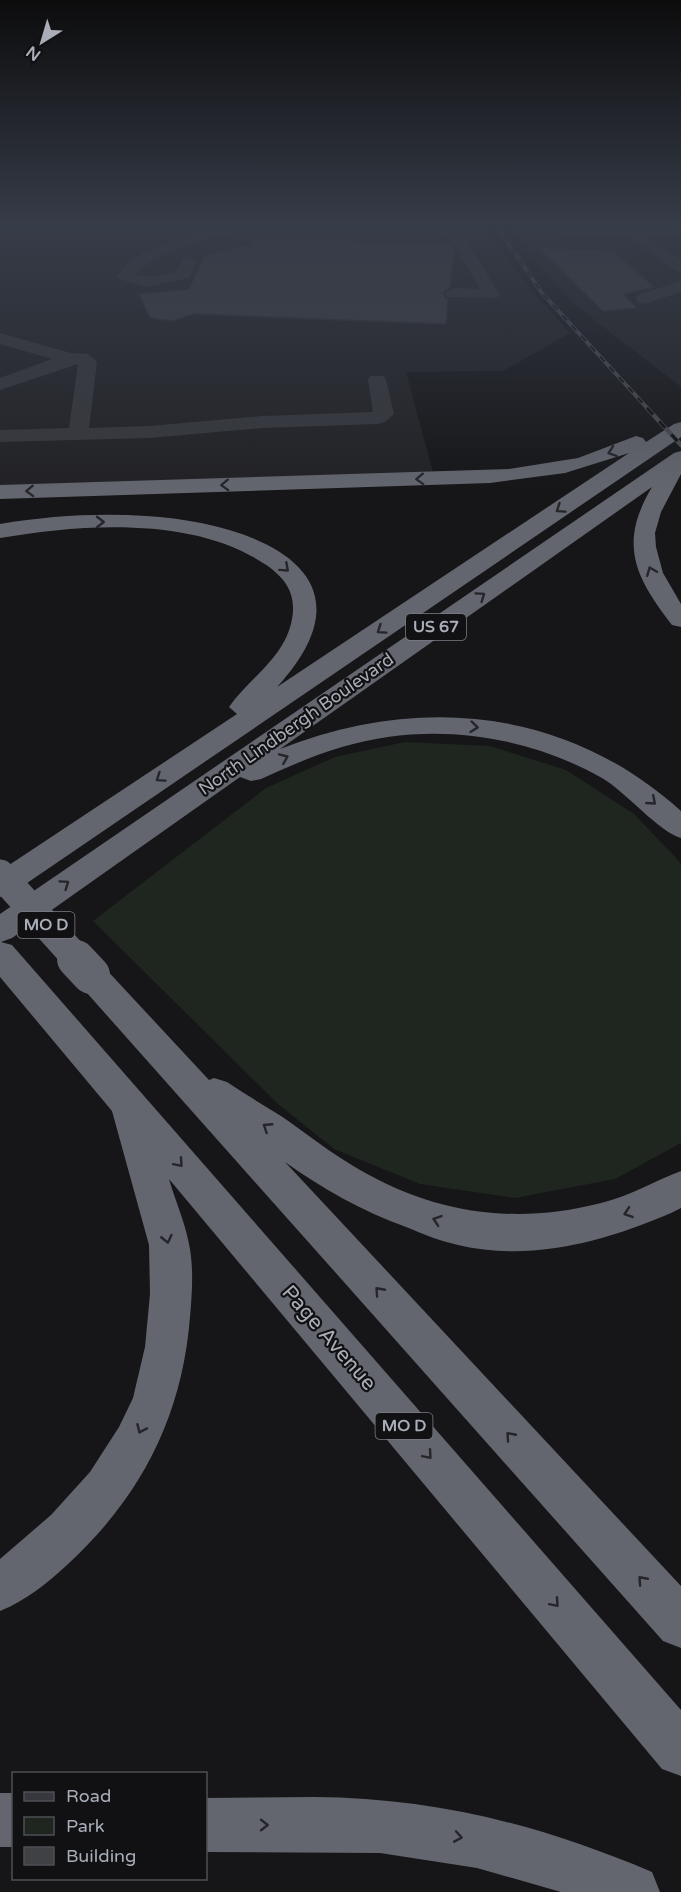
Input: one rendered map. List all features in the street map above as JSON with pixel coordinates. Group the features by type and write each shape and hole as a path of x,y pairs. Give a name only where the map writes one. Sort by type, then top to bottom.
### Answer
{"highway":[{"path":"0,492 517,474 544,471 633,444 681,414"},
{"name":"North Lindbergh Boulevard","path":"0,885 681,428"},
{"path":"680,457 651,508 646,520 645,535 647,563 660,592 681,620"},
{"name":"North Lindbergh Boulevard","path":"0,930 680,457"},
{"path":"0,531 37,525 99,522 179,526 243,542 276,560 291,572 305,596 306,611 297,642 285,661 208,745"},
{"path":"191,797 307,748 339,739 402,727 470,726 529,737 588,759 640,790 681,828"},
{"name":"MO D","path":"0,874 681,1623"},
{"name":"Page Avenue","path":"0,954 681,1750"},
{"path":"177,1070 346,1181 375,1197 458,1227 495,1232 543,1232 589,1225 632,1212 681,1188"},
{"path":"0,1587 21,1574 68,1532 106,1488 135,1443 154,1401 166,1347 171,1294 169,1245 127,1102"},
{"path":"207,1825 379,1826 461,1836 562,1864 632,1892"}],"lane":[{"path":"0,338 70,359"},
{"path":"0,384 70,359 81,358 88,362 78,434"},
{"path":"0,436 149,432 262,422 378,418 384,414 377,380"}],"shaded area":[{"path":"0,313 552,313 570,333 503,371 406,372 433,472 0,486"},
{"path":"586,313 681,313 681,387"}],"green space":[{"path":"405,742 490,746 566,770 634,814 679,861 681,865 681,1143 615,1179 515,1198 420,1184 334,1149 278,1104 93,921 266,788 335,757"}],"building":[{"path":"148,313 447,313 446,324 193,314 173,321 150,318"}],"railway":[{"path":"561,313 649,410"},
{"path":"647,408 681,445"}]}
